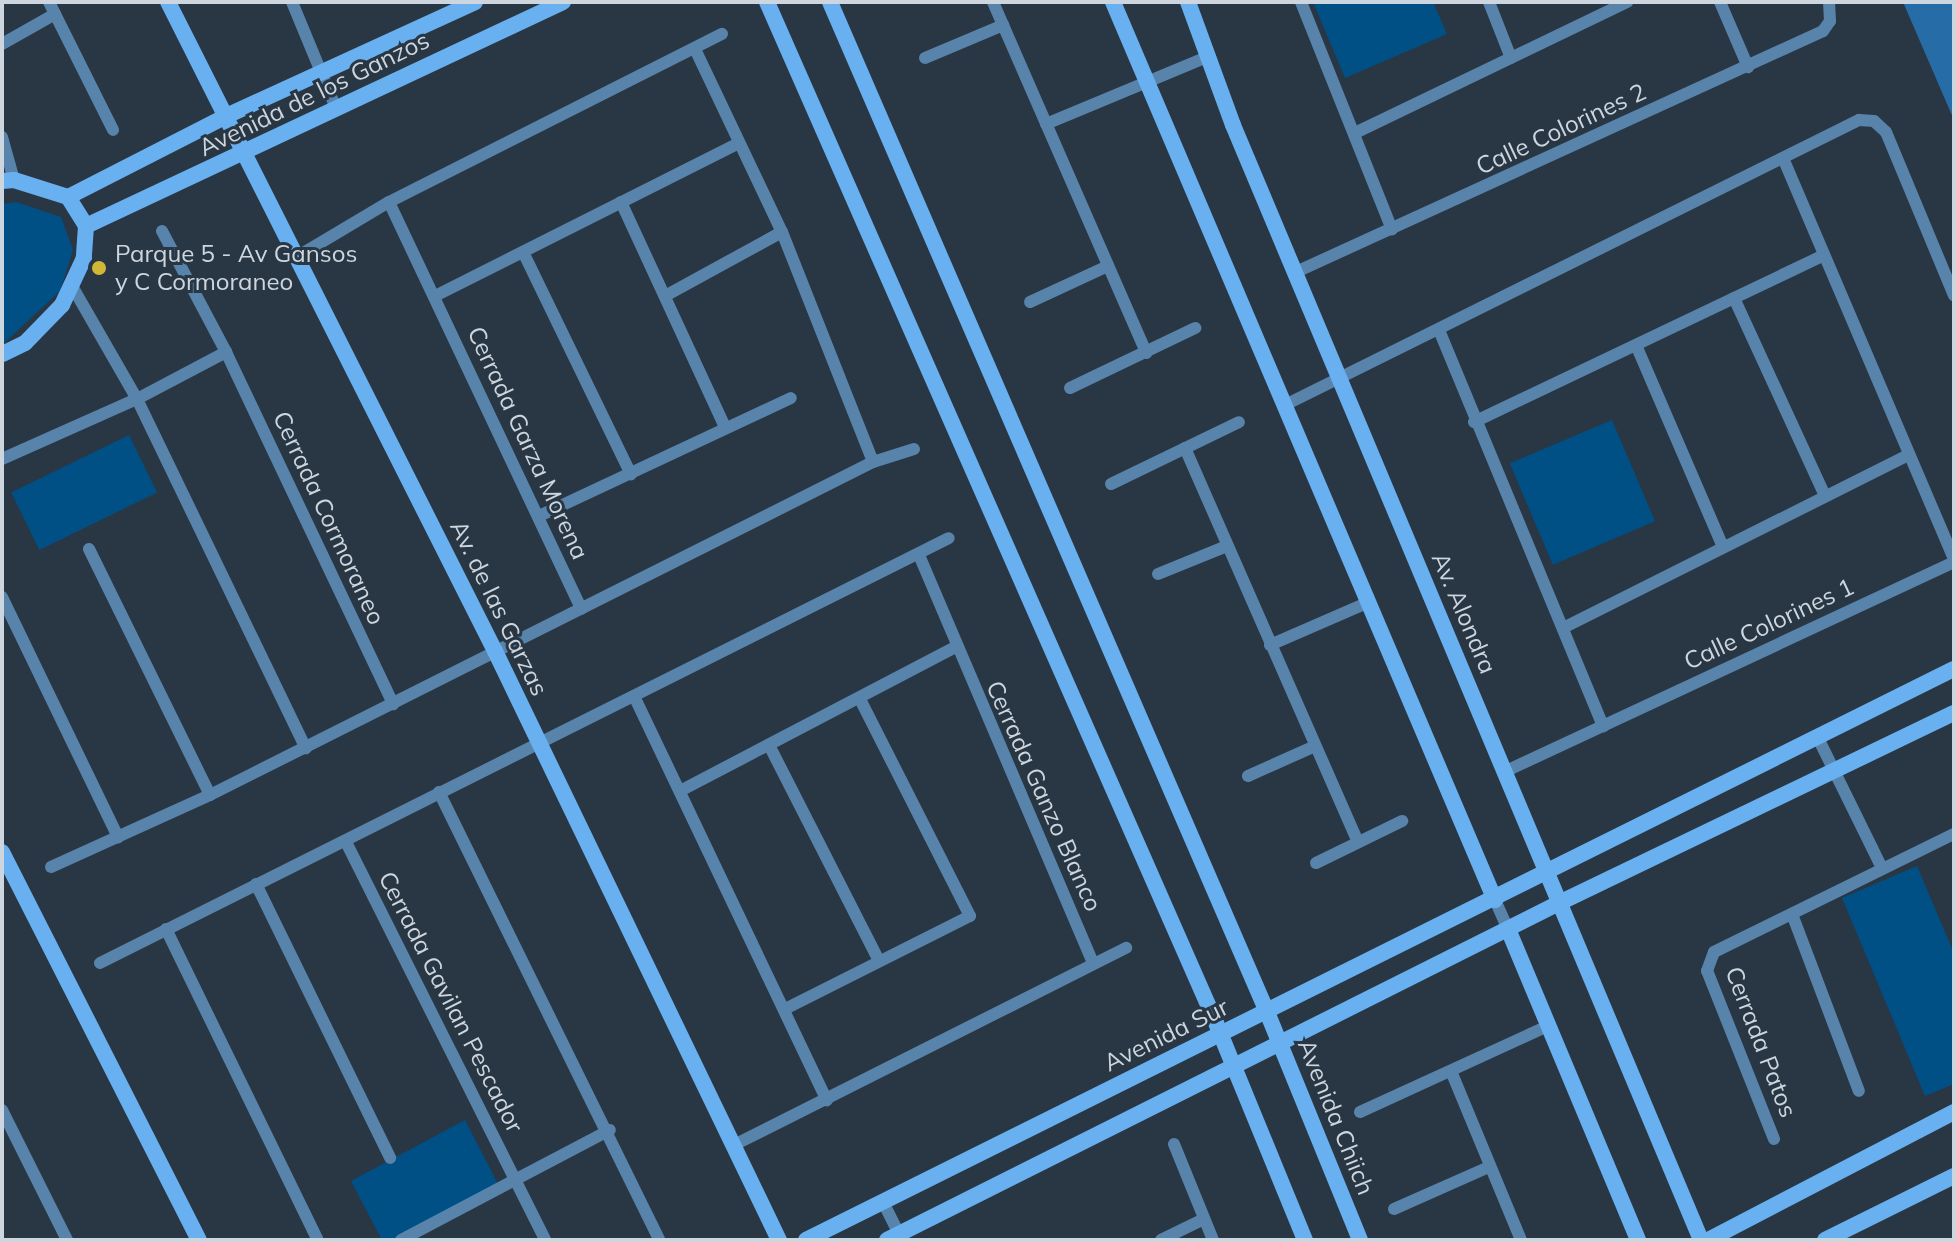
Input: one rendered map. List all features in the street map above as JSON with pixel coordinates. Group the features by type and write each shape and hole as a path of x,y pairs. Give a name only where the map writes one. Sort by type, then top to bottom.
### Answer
{"main road":[{"name":"Av. de las Garzas","path":"168,2 295,258 502,647 540,747 779,1240"},
{"name":"Avenida de los Ganzos","path":"68,197 224,117 475,2"},
{"name":"Avenida de los Ganzos","path":"86,226 244,156 336,108 563,2"},
{"path":"767,2 1221,1034 1305,1240"},
{"name":"Avenida Chiich","path":"830,2 1267,1012 1360,1240"},
{"path":"1113,2 1140,85 1285,405 1495,900"},
{"name":"Av. Alondra","path":"1188,2 1303,269 1340,380 1701,1240"},
{"path":"2,354 25,343 62,305 84,258 86,226 68,197 8,180"},
{"name":"Avenida Sur","path":"806,1240 1547,875 1954,669"},
{"path":"896,1238 1559,903 1954,713"},
{"path":"2,852 199,1240"},
{"path":"1508,929 1546,1027 1638,1240"},
{"path":"1708,1240 1954,1112"},
{"path":"1825,1240 1954,1176"}],"street":[{"path":"292,2 336,108"},
{"path":"993,2 1146,353"},
{"path":"1301,2 1357,132 1392,230"},
{"path":"1489,2 1511,58"},
{"path":"1357,132 1511,58 1604,7 1627,2"},
{"path":"1720,2 1748,67"},
{"name":"Calle Colorines 2","path":"1303,269 1823,31 1830,21 1829,2"},
{"path":"2,44 52,8 113,130"},
{"path":"925,58 1003,25"},
{"path":"295,258 312,245 389,202 722,34"},
{"path":"695,49 782,232 873,462"},
{"path":"1046,124 1209,56"},
{"path":"1285,405 1859,120 1874,121 1886,132 1954,295"},
{"path":"2,137 8,180"},
{"path":"435,296 524,254 739,143"},
{"name":"Calle Colorines 1","path":"1504,772 1954,560 1783,158"},
{"name":"Cerrada Garza Morena","path":"389,202 581,609"},
{"path":"621,202 725,427"},
{"name":"Cerrada Cormoraneo","path":"162,231 226,352 393,704"},
{"path":"665,296 782,232"},
{"path":"524,254 631,474"},
{"path":"1474,422 1824,255"},
{"path":"1030,302 1108,266"},
{"path":"72,286 137,399 306,748"},
{"path":"1734,298 1825,496"},
{"path":"1070,388 1195,328"},
{"path":"1439,330 1474,422 1603,726"},
{"path":"1636,345 1723,547"},
{"path":"2,459 137,399 226,352"},
{"path":"539,516 791,398"},
{"path":"1111,484 1239,422"},
{"path":"1185,448 1358,842"},
{"path":"51,867 306,748 873,462 914,449"},
{"path":"1563,628 1909,455"},
{"path":"100,963 346,842 439,792 540,747 634,696 949,538"},
{"path":"1158,574 1227,546"},
{"path":"89,549 210,795"},
{"name":"Cerrada Ganzo Blanco","path":"919,555 955,647 1093,963"},
{"path":"2,597 118,837"},
{"path":"1270,645 1369,602"},
{"path":"680,791 955,647"},
{"path":"634,696 827,1100"},
{"path":"785,1009 878,959 970,916 860,699"},
{"path":"1818,738 1882,868"},
{"path":"769,745 878,959"},
{"path":"1248,776 1315,746"},
{"path":"439,792 610,1130 659,1239"},
{"path":"1316,863 1402,821"},
{"name":"Cerrada Patos","path":"1774,1139 1707,971 1714,952 1954,834"},
{"name":"Cerrada Gavilan Pescador","path":"346,842 545,1240"},
{"path":"256,884 390,1158"},
{"path":"1495,900 1508,929"},
{"path":"1792,914 1859,1091"},
{"path":"166,929 318,1240"},
{"path":"734,1145 1126,948"},
{"path":"1360,1112 1546,1027"},
{"path":"1451,1071 1521,1240"},
{"path":"2,1110 67,1240"},
{"path":"401,1240 517,1183 610,1130"},
{"path":"1174,1144 1213,1240"},
{"path":"1394,1209 1489,1167"},
{"path":"883,1202 896,1238"},
{"path":"1161,1240 1204,1219"}],"shaded area":[{"path":"1313,2 1433,2 1447,34 1345,78"},
{"path":"1903,2 1954,2 1954,120"},
{"path":"16,202 61,217 73,250 60,291 2,345 2,204"},
{"path":"1612,420 1655,521 1553,565 1510,463"},
{"path":"129,435 157,493 39,550 11,492"},
{"path":"1917,866 1954,953 1954,1084 1925,1096 1842,898"},
{"path":"465,1120 501,1190 407,1240 382,1240 351,1181"}],"place":[{"name":"Parque 5 - Av Gansos y C Cormoraneo","path":"99,268"}]}
